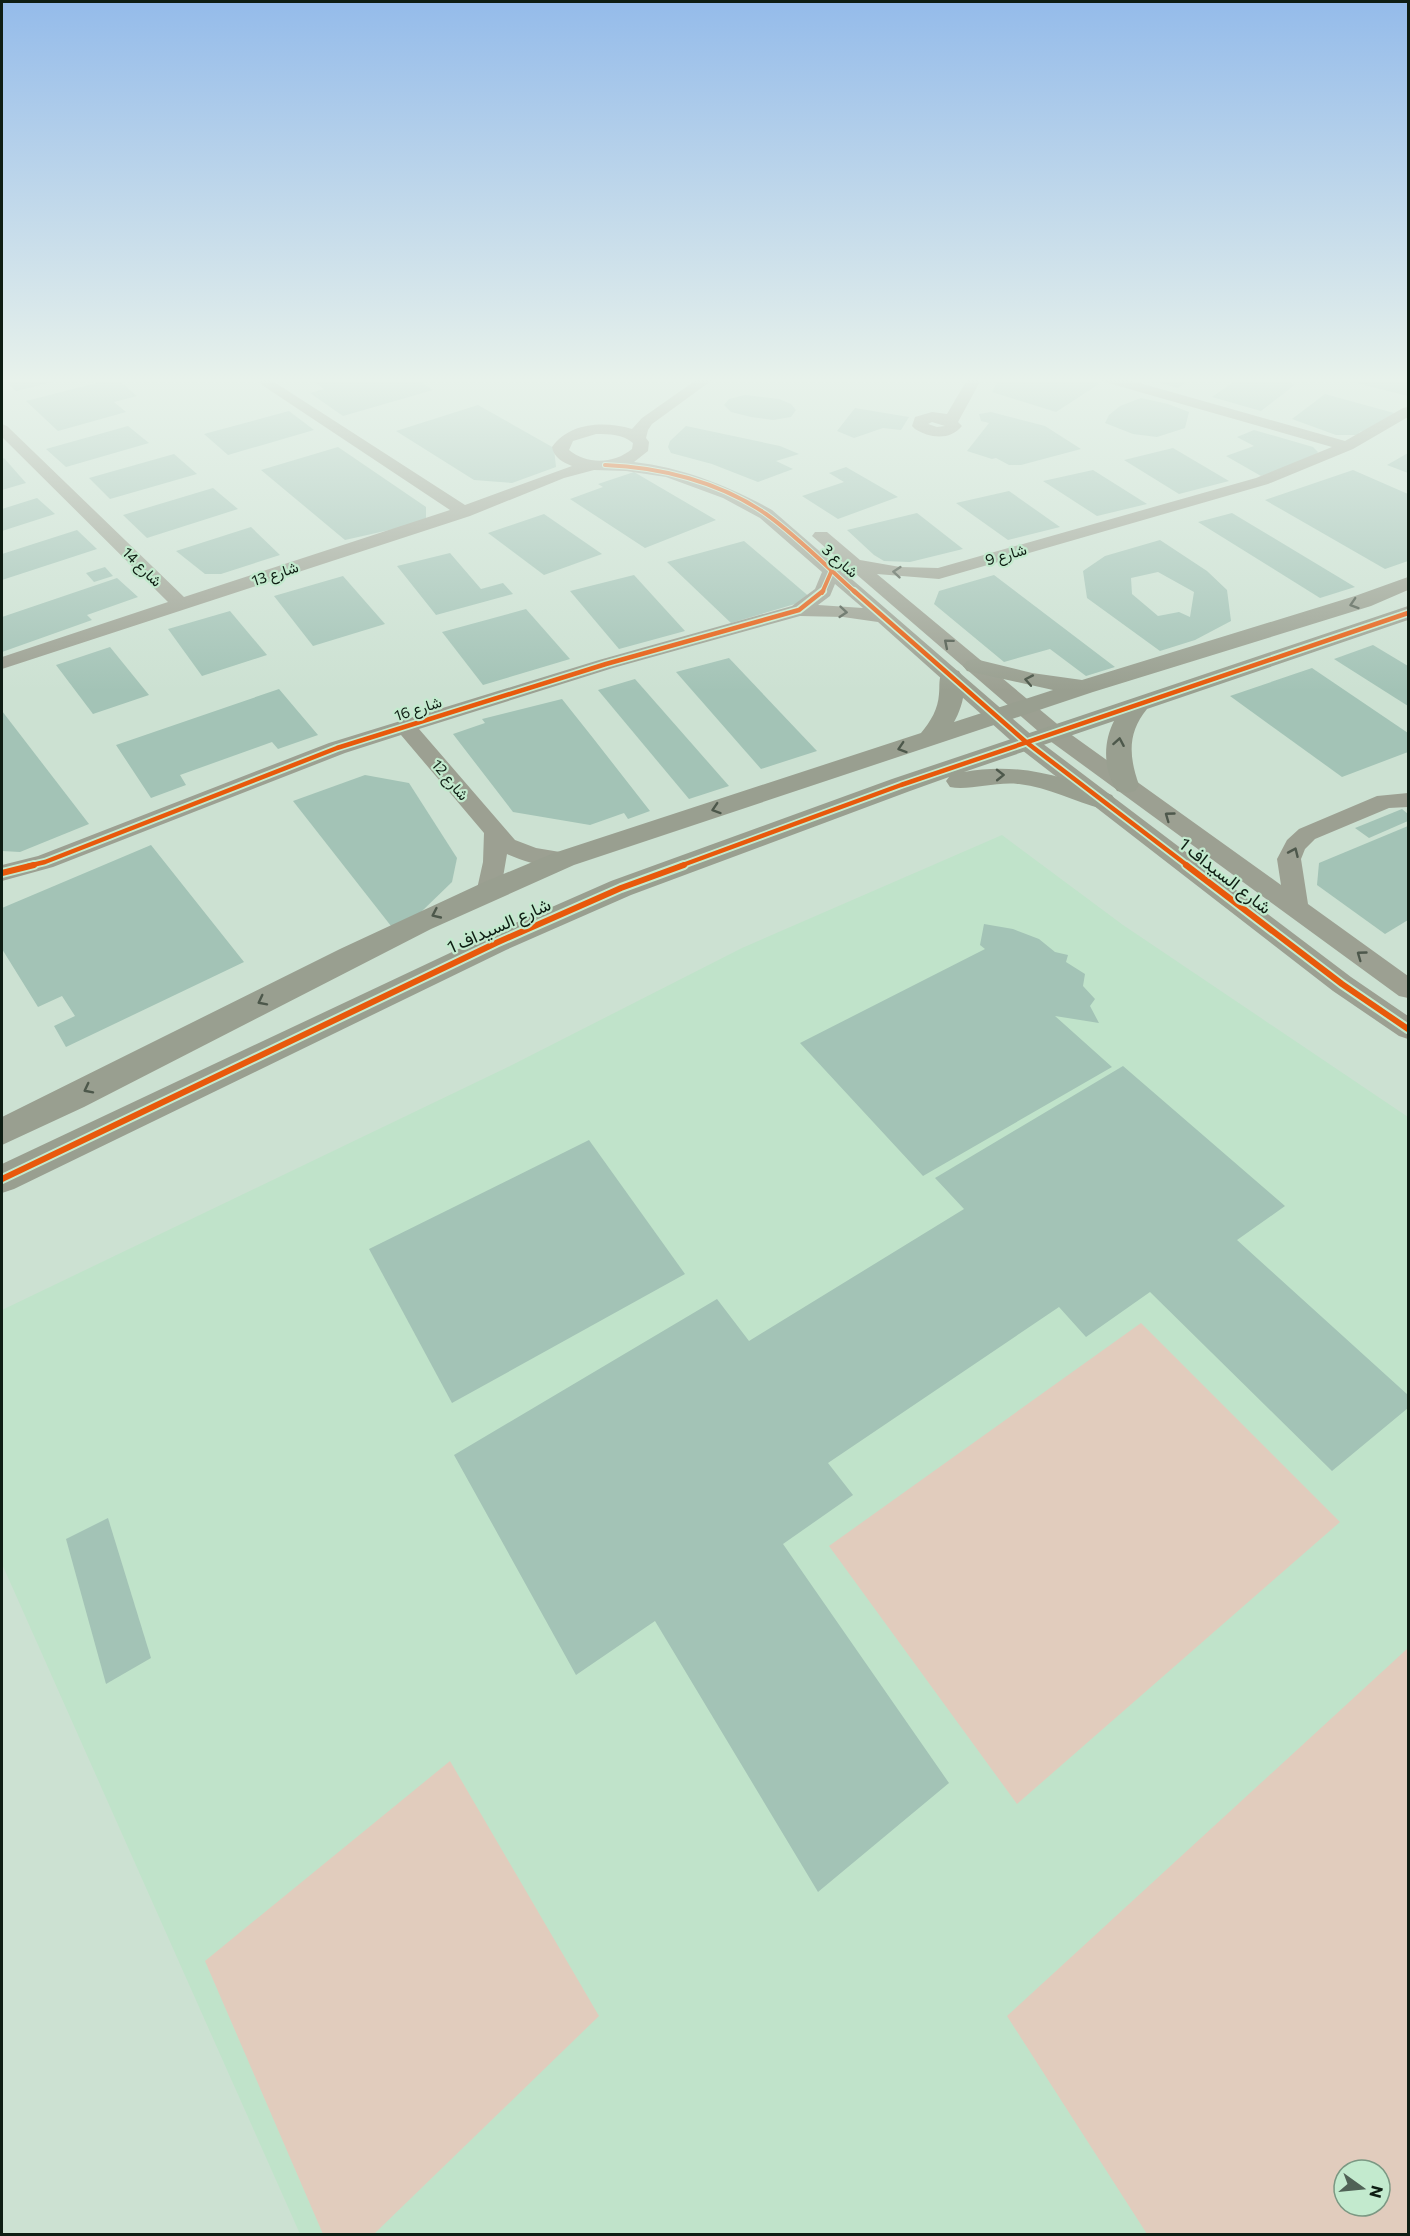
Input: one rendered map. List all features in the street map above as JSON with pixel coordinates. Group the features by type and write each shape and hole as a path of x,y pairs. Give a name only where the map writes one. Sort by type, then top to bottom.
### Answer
{"street":[{"name":"شارع 14","path":"56,482 180,604"},
{"path":"419,482 464,512"},
{"name":"شارع 13","path":"2,663 464,512 542,482"},
{"name":"شارع 3","path":"698,482 736,497 766,514 951,676 1027,729"},
{"name":"شارع 3","path":"731,482 753,490 804,521 1025,707"},
{"name":"شارع 9","path":"939,574 1254,482"},
{"path":"857,565 893,572 939,574"},
{"name":"شارع 16","path":"799,610 823,592 832,570"},
{"path":"916,616 917,600 921,592 939,574"},
{"path":"1027,729 1025,707 1363,601 1408,583"},
{"name":"شارع 16","path":"2,873 45,862 260,776 405,726 606,664 799,610 843,611 886,618"},
{"name":"شارع السيداف 1","path":"9,1126 386,938 489,889 564,859 930,738 1027,729 1140,703 1408,613"},
{"path":"853,803 867,786 878,779 1027,729 1183,670 1193,660 1194,654"},
{"path":"975,666 1032,680 1085,687"},
{"path":"930,738 950,708 951,676"},
{"path":"1126,785 1117,753 1119,738 1123,725 1140,703"},
{"name":"شارع 12","path":"405,726 495,834 507,845 523,854 543,859 564,859"},
{"name":"شارع السيداف 1","path":"2,1179 496,942 621,888 902,784 1027,729"},
{"name":"شارع السيداف 1","path":"1027,729 1126,785 1408,989"},
{"name":"شارع السيداف 1","path":"1027,729 1103,801 1342,984 1408,1029"},
{"path":"902,784 930,788 982,776 1023,775 1064,785 1103,801"},
{"path":"1296,909 1289,859 1295,845 1307,834 1385,801 1408,800"},
{"path":"489,889 495,862 495,834"}],"shaded area":[{"path":"1002,835 1123,925 1408,1117 1408,2234 300,2234 2,1564 2,1310 510,1066 742,948"},
{"path":"1141,1323 1340,1522 1017,1804 829,1546"},
{"path":"1408,1648 1408,2234 1147,2234 1007,2016"},
{"path":"450,1761 599,2016 374,2234 323,2234 205,1961"}],"building":[{"path":"2,482 26,483 2,490"},
{"path":"93,482 168,482 110,499"},
{"path":"276,482 390,482 426,507 426,518 416,524 345,540"},
{"path":"652,482 716,520 645,548 570,499 603,487 598,484"},
{"path":"843,482 873,482 898,497 838,519 802,496"},
{"path":"1045,482 1113,482 1147,504 1097,516"},
{"path":"1160,482 1224,482 1179,494"},
{"path":"1317,482 1381,482 1408,494 1408,561 1385,569 1265,500"},
{"path":"213,488 238,509 147,538 123,515"},
{"path":"1009,491 1060,527 1008,540 956,503"},
{"path":"37,498 55,514 2,531 2,509"},
{"path":"917,513 963,549 910,562 884,561 874,555 847,530"},
{"path":"1232,513 1355,587 1320,598 1198,522"},
{"path":"544,514 602,554 544,575 488,533"},
{"path":"251,527 280,555 221,574 205,574 176,551"},
{"path":"77,530 97,549 2,580 2,554"},
{"path":"1160,540 1207,571 1227,590 1231,621 1195,640 1160,651 1087,598 1083,571 1105,556","holes":["1158,572 1194,592 1190,617 1179,612 1158,616 1132,594 1131,578"]},
{"path":"744,541 812,599 731,623 667,562"},
{"path":"450,553 481,589 503,583 513,594 436,615 397,566"},
{"path":"105,567 113,576 94,582 86,573"},
{"path":"634,575 685,631 619,649 570,591"},
{"path":"994,575 1115,667 1086,676 1050,649 1004,662 934,604 939,591"},
{"path":"343,576 385,624 313,646 274,596"},
{"path":"117,578 138,597 87,615 92,620 2,652 2,617"},
{"path":"526,609 570,659 483,685 442,632"},
{"path":"230,611 267,655 202,676 168,629"},
{"path":"1373,645 1408,666 1408,706 1334,659"},
{"path":"110,647 149,695 93,714 56,665"},
{"path":"729,658 817,751 761,769 676,672"},
{"path":"1312,668 1408,733 1408,752 1342,777 1230,696"},
{"path":"635,679 729,786 689,799 598,690"},
{"path":"279,689 318,735 278,749 272,742 180,775 186,785 151,798 116,745"},
{"path":"562,699 650,811 628,819 624,813 590,825 513,812 453,734 485,723 482,719"},
{"path":"2,711 89,824 20,852 2,851"},
{"path":"365,775 409,783 457,858 452,882 421,912 391,926 293,801"},
{"path":"1402,809 1408,814 1408,821 1369,838 1355,828"},
{"path":"1408,826 1408,920 1385,934 1317,885 1319,863"},
{"path":"151,845 244,962 66,1047 54,1026 75,1016 62,996 38,1007 2,949 2,908"},
{"path":"984,924 1013,929 1039,939 1055,952 1068,955 1066,962 1085,974 1083,986 1095,999 1090,1006 1099,1023 1055,1016 1112,1067 923,1176 800,1043 985,949 980,945"},
{"path":"1123,1066 1285,1206 1237,1240 1408,1395 1408,1408 1332,1471 1150,1292 1086,1337 1059,1307 828,1463 853,1495 783,1544 949,1783 818,1892 655,1621 576,1675 454,1455 717,1299 749,1341 964,1209 935,1178"},
{"path":"589,1140 685,1274 452,1403 369,1249"},
{"path":"108,1518 151,1658 106,1684 66,1539"}],"cycle path":[{"path":"699,482 729,494 766,514 1026,742 1342,984 1408,1029"},
{"path":"2,873 45,862 337,748 606,664 799,610 823,592 832,570"},
{"path":"2,1179 496,943 621,888 901,785 1408,613"}]}
